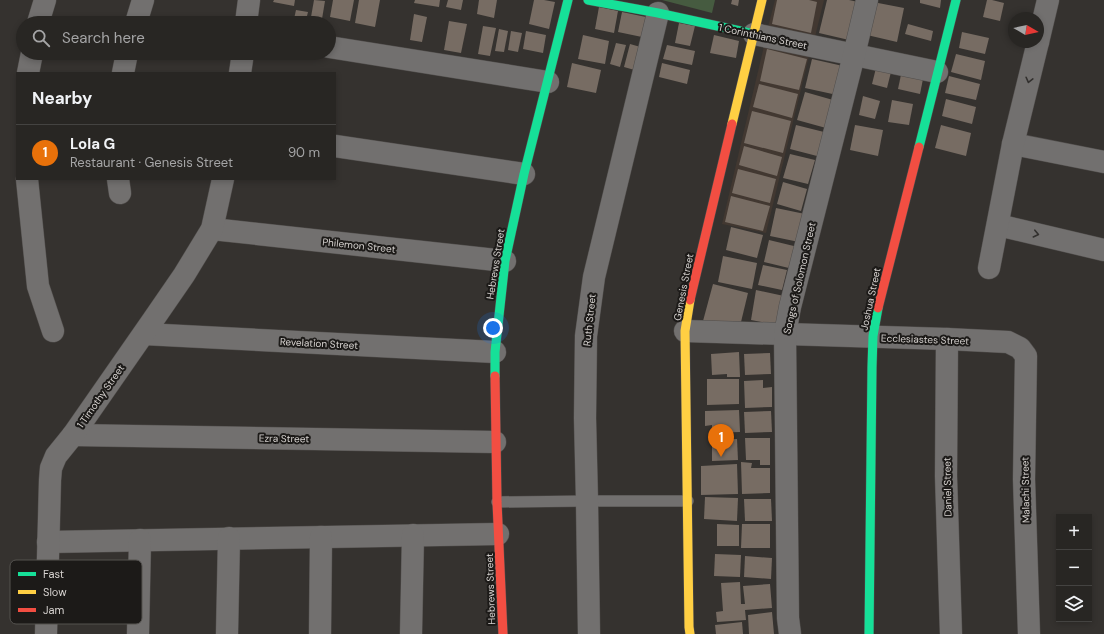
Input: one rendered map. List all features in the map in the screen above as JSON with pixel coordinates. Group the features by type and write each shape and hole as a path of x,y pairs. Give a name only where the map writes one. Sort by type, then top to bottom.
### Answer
{"street":[{"path":"40,16 44,0"},
{"path":"138,16 143,0"},
{"path":"247,16 249,0"},
{"name":"Hebrews Street","path":"502,634 496,502 495,352 505,261 524,174 568,0"},
{"name":"1 Corinthians Street","path":"588,0 658,13 937,72"},
{"name":"Genesis Street","path":"690,634 685,331 690,300 762,0"},
{"name":"Songs of Solomon Street","path":"790,634 788,618 785,334 790,306 867,0"},
{"name":"Joshua Street","path":"869,634 872,367 877,314 956,0"},
{"path":"1044,17 1048,0"},
{"name":"Ruth Street","path":"589,634 585,418 586,336 594,277 658,13"},
{"path":"336,48 548,82"},
{"path":"989,268 1013,144 1037,48"},
{"path":"28,72 31,60"},
{"path":"123,72 126,60"},
{"path":"240,72 242,60"},
{"path":"1013,144 1104,162"},
{"path":"336,146 524,174"},
{"path":"27,180 38,286 52,332"},
{"name":"1 Timothy Street","path":"48,560 50,480 51,468 56,456 73,435 144,334 184,275 212,229 223,180"},
{"path":"998,225 1104,250 1104,268"},
{"name":"Philemon Street","path":"212,229 505,261"},
{"name":"Ecclesiastes Street","path":"685,331 874,336 1008,342 1020,348"},
{"name":"Revelation Street","path":"144,334 495,352"},
{"name":"Daniel Street","path":"947,339 946,476 952,634"},
{"name":"Malachi Street","path":"1020,348 1026,356 1024,479 1029,634"},
{"name":"Ezra Street","path":"73,435 495,442"},
{"path":"48,542 498,534"},
{"path":"411,634 412,535"},
{"path":"320,634 321,537"},
{"path":"227,634 229,538"},
{"path":"140,540 140,560"},
{"name":"1 Timothy Street","path":"46,624 46,634"},
{"path":"138,624 138,634"}],"lane":[{"path":"496,502 688,501"}],"shaded area":[{"path":"775,0 824,0 815,37 768,27"},
{"path":"764,46 809,56 766,233 722,224"}],"green space":[{"path":"662,0 715,0 712,13"}],"building":[{"path":"274,0 295,0 294,6 273,2"},
{"path":"314,0 325,1 322,16 311,16"},
{"path":"333,0 354,0 350,21 336,18 336,16 330,16"},
{"path":"359,0 380,0 375,27 355,23"},
{"path":"415,0 440,0 439,7 414,3"},
{"path":"448,0 463,0 461,10 446,7"},
{"path":"479,0 497,0 494,18 477,14"},
{"path":"534,0 555,2 549,29 529,24"},
{"path":"732,0 739,0 738,6 731,4"},
{"path":"777,0 809,0 817,2 811,33 772,24"},
{"path":"827,0 849,0 858,2 849,40 819,33"},
{"path":"920,0 941,0 940,8 920,3"},
{"path":"987,0 1004,3 1000,21 983,17"},
{"path":"873,2 904,8 897,42 867,35"},
{"path":"599,7 618,11 614,33 595,29"},
{"path":"296,10 308,12 307,16 295,16"},
{"path":"622,12 646,17 642,37 618,32"},
{"path":"414,14 427,17 422,42 410,40"},
{"path":"449,21 467,24 461,53 444,50"},
{"path":"679,23 695,26 690,46 675,43"},
{"path":"908,24 933,31 931,41 905,34"},
{"path":"483,26 496,28 490,56 478,54"},
{"path":"499,29 508,31 504,52 495,51"},
{"path":"511,31 522,33 518,52 508,50"},
{"path":"526,31 546,35 543,53 523,49"},
{"path":"962,32 989,38 985,54 959,48"},
{"path":"583,35 609,41 605,64 578,59"},
{"path":"714,35 739,41 736,58 710,53"},
{"path":"616,43 626,45 620,67 610,64"},
{"path":"630,44 644,48 638,71 624,67"},
{"path":"667,45 695,51 692,65 663,59"},
{"path":"767,49 807,59 799,90 760,81"},
{"path":"956,54 985,61 981,80 951,72"},
{"path":"812,59 843,66 837,95 805,88"},
{"path":"572,63 601,70 596,93 567,87"},
{"path":"662,63 690,70 687,84 659,77"},
{"path":"876,68 891,72 887,88 872,84"},
{"path":"902,70 924,74 920,94 898,89"},
{"path":"949,76 980,84 976,100 945,93"},
{"path":"759,84 798,94 792,118 753,107"},
{"path":"805,92 833,100 826,128 797,120"},
{"path":"863,96 880,101 875,119 859,115"},
{"path":"946,99 976,107 972,124 942,116"},
{"path":"892,100 913,104 909,125 888,122"},
{"path":"752,111 791,121 783,153 744,143"},
{"path":"796,125 824,132 817,156 790,149"},
{"path":"855,125 883,130 878,156 850,150"},
{"path":"941,125 971,133 966,156 935,148"},
{"path":"744,146 782,157 777,176 739,165"},
{"path":"790,154 815,160 808,184 783,178"},
{"path":"738,169 776,179 770,203 732,193"},
{"path":"783,182 807,189 801,211 777,204"},
{"path":"731,196 770,206 763,231 725,222"},
{"path":"776,208 805,214 799,242 770,236"},
{"path":"731,227 763,235 757,258 726,250"},
{"path":"769,240 798,247 793,269 764,262"},
{"path":"723,256 757,263 752,289 718,282"},
{"path":"763,265 787,270 782,290 758,285"},
{"path":"713,284 748,293 741,322 703,321"},
{"path":"756,290 784,296 778,325 751,320"},
{"path":"739,352 740,377 727,377 727,374 712,375 711,354"},
{"path":"770,353 771,374 745,375 744,354"},
{"path":"707,379 739,379 739,404 707,405"},
{"path":"763,380 763,388 772,387 772,407 745,408 744,381"},
{"path":"739,410 740,432 712,433 712,425 705,426 705,411"},
{"path":"771,411 772,432 745,433 744,412"},
{"path":"745,438 770,438 770,465 760,465 760,460 746,460"},
{"path":"737,439 738,460 712,461 712,440"},
{"path":"741,462 752,463 751,468 770,468 770,493 742,494"},
{"path":"737,464 738,494 701,495 701,466"},
{"path":"705,497 738,498 737,521 704,519"},
{"path":"744,499 771,499 772,521 745,521"},
{"path":"717,524 739,525 739,546 717,546"},
{"path":"742,524 770,524 770,548 741,548"},
{"path":"715,554 741,555 740,577 714,576"},
{"path":"745,556 772,558 771,579 744,577"},
{"path":"740,582 741,604 745,604 743,586 770,584 772,608 745,610 746,620 717,622 716,612 723,611 721,583"},
{"path":"772,612 774,634 749,634 748,615"},
{"path":"742,622 743,634 716,634 715,625"}],"traffic: fast":[{"path":"495,376 495,352 505,261 524,174 568,0"},
{"path":"588,0 658,13 754,34"},
{"path":"919,147 956,0"},
{"path":"869,634 872,367 873,336 878,308"}],"traffic: slow":[{"path":"732,124 762,0"},
{"path":"690,300 685,331 690,634"}],"traffic: jam":[{"path":"690,300 732,124"},
{"path":"878,308 919,147"},
{"path":"495,376 497,502 503,634"}],"place":[{"name":"Lola G","path":"721,457"}]}
